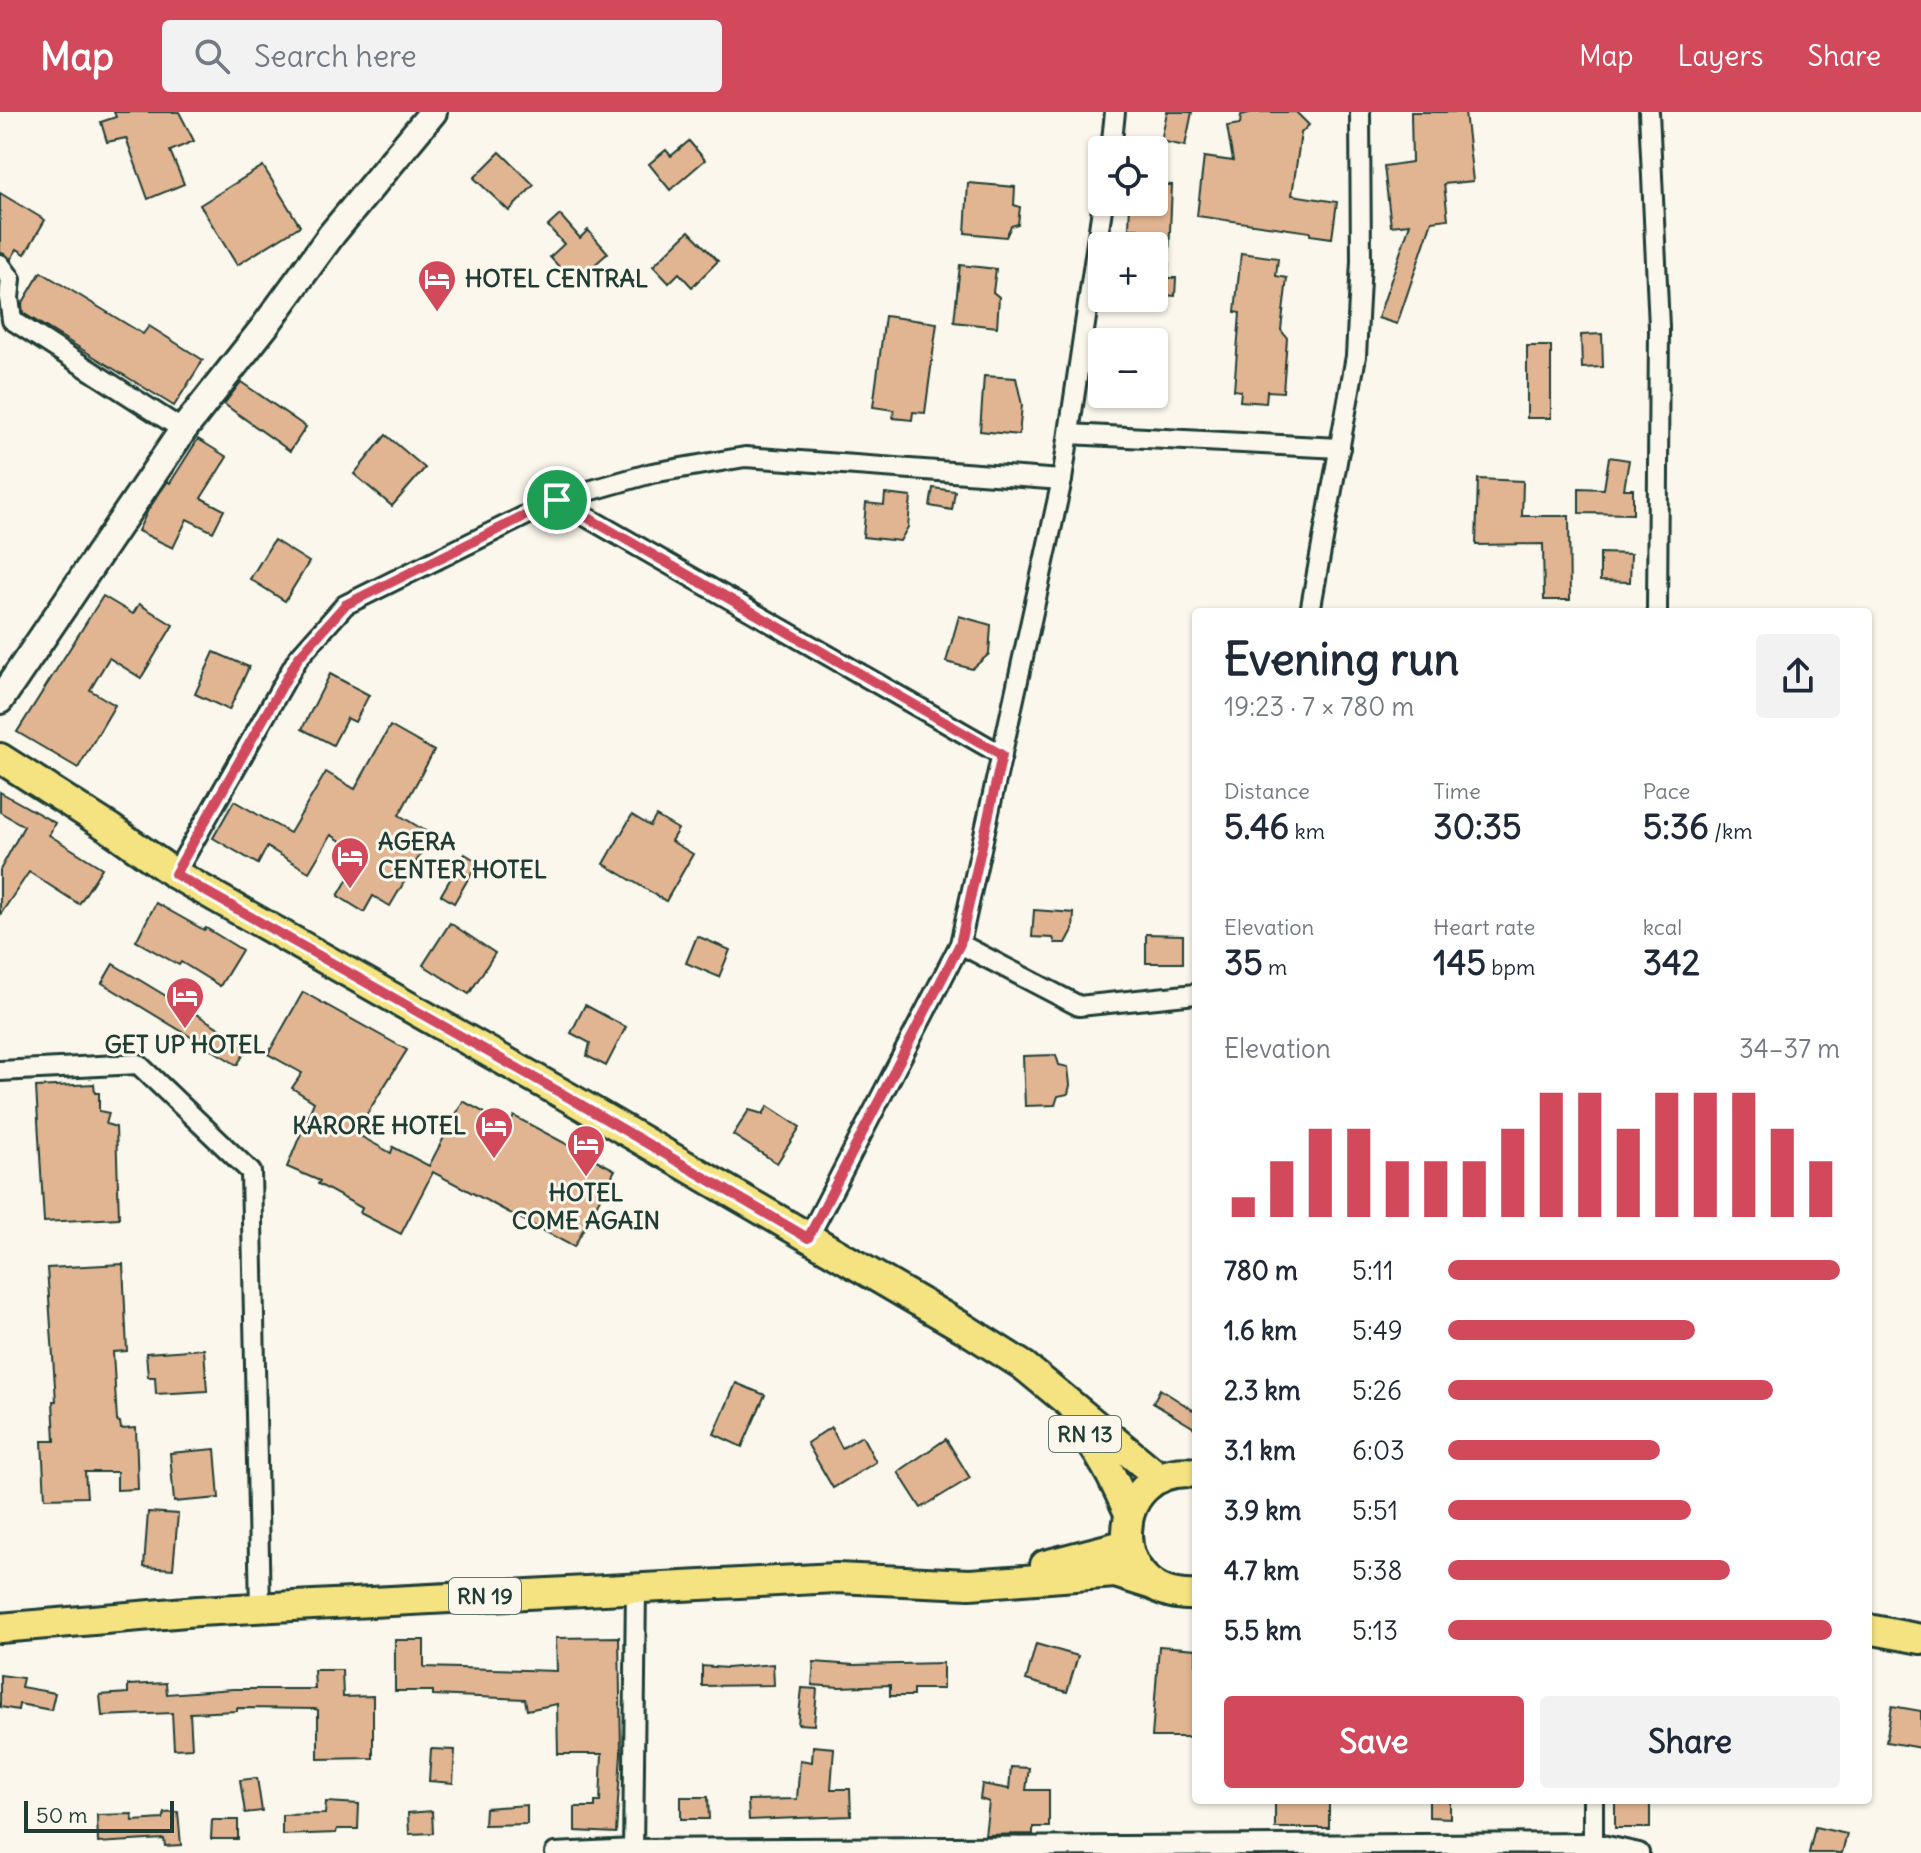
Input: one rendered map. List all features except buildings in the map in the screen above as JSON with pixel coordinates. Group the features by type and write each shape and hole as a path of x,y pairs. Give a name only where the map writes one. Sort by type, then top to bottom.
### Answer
{"main road":[{"path":"0,700 183,430 332,234 433,112"},
{"name":"RN 13","path":"0,758 175,874 964,1328 1024,1366 1160,1478"},
{"name":"RN 13","path":"1024,1366 1091,1440 1106,1464 1129,1513 1127,1544"},
{"path":"1129,1513 1136,1499 1160,1478 1176,1473 1192,1473"},
{"path":"1127,1544 1136,1567 1153,1585 1167,1592 1192,1595"},
{"name":"RN 19","path":"970,1584 1127,1544"},
{"name":"RN 19","path":"0,1628 260,1608 836,1578 970,1584 1115,1573 1153,1585"},
{"path":"1872,1630 1921,1639"}],"street":[{"path":"1112,136 1115,112"},
{"path":"1311,608 1357,340 1361,261 1360,112"},
{"path":"1649,112 1659,327 1657,608"},
{"path":"808,1238 960,944 1062,480 1101,216"},
{"path":"0,264 11,279 9,298 12,320 183,430"},
{"path":"1069,434 1340,448"},
{"path":"175,874 298,658 345,605 557,500 652,473 745,457 1062,480"},
{"path":"557,500 1002,755"},
{"path":"960,944 1079,1006 1192,994"},
{"path":"0,1071 138,1064 251,1172 260,1608"},
{"path":"633,1851 636,1587"},
{"path":"1593,1804 1593,1848"},
{"path":"555,1853 1593,1848 1639,1853"}],"place":[{"name":"HOTEL CENTRAL","path":"437,313"},
{"name":"AGERA CENTER HOTEL","path":"350,890"},
{"name":"GET UP HOTEL","path":"185,1030"},
{"name":"KARORE HOTEL","path":"494,1160"},
{"name":"HOTEL COME AGAIN","path":"586,1178"}],"route":[{"path":"557,500 1002,755 960,944 808,1238 568,1097 175,874 298,658 345,605 557,500"}]}
